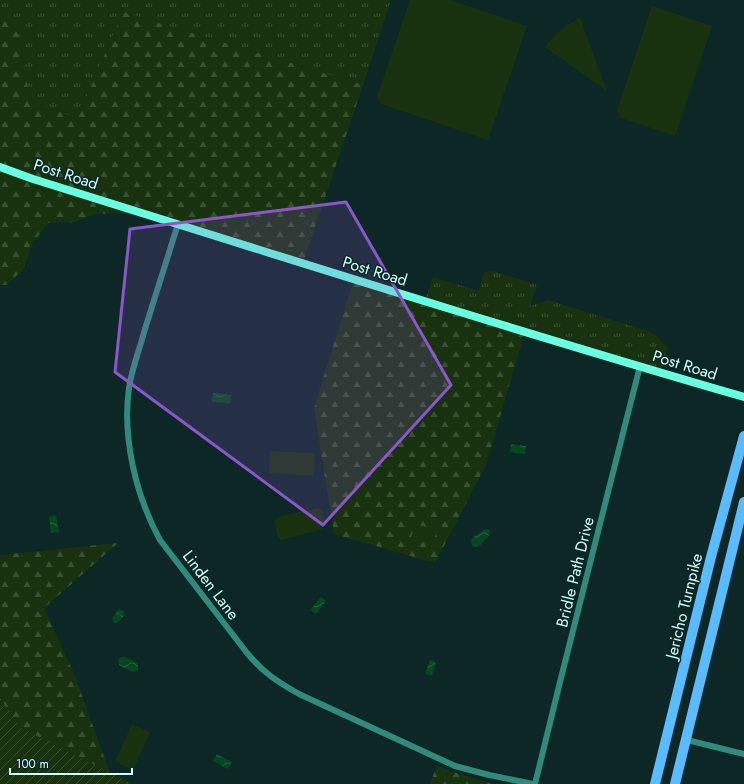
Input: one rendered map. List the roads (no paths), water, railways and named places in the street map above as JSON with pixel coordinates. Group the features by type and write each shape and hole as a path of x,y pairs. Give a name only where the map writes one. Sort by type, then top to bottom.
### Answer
{"main road":[{"name":"Post Road","path":"0,167 33,179 178,224 744,397"},
{"name":"Jericho Turnpike","path":"654,784 711,557 744,436"},
{"name":"Jericho Turnpike","path":"675,784 744,502"}],"street":[{"name":"Linden Lane","path":"178,224 133,369 128,402 127,423 131,454 144,506 151,524 160,540 246,653 275,681 299,694 455,766 489,775 534,784"},
{"name":"Bridle Path Drive","path":"534,784 640,366"},
{"path":"687,740 744,754"}],"water":[{"path":"213,393 231,395 230,403 212,402"},
{"path":"511,444 526,446 525,454 510,452"},
{"path":"56,515 59,532 51,533 49,517"},
{"path":"486,529 490,530 489,536 481,544 476,547 473,546 471,539"},
{"path":"321,597 326,601 316,614 310,610"},
{"path":"119,609 124,611 125,614 119,622 115,623 112,618"},
{"path":"121,657 128,658 138,664 138,670 132,672 119,665 118,660"},
{"path":"430,660 436,663 432,675 428,675 425,673"},
{"path":"217,754 232,762 228,769 213,761"}]}
